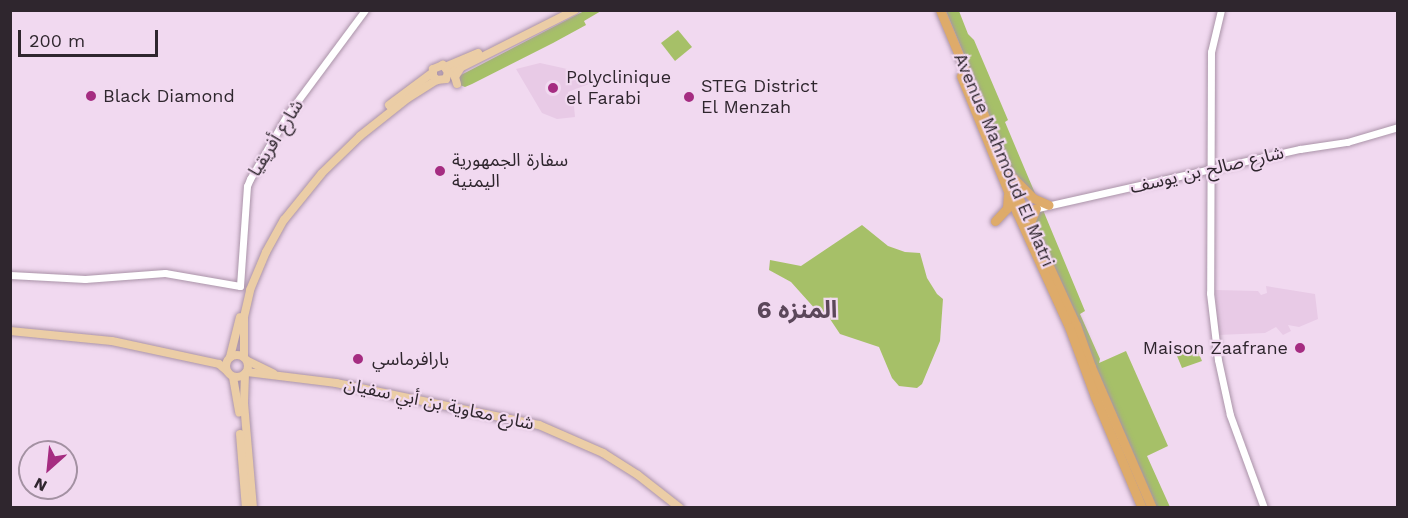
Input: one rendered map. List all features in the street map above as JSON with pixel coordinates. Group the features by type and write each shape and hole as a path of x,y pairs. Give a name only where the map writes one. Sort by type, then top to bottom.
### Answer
{"highway":[{"name":"Avenue Mahmoud El Matri","path":"934,10 1008,190 1030,223 1069,309 1152,507"},
{"name":"Avenue Mahmoud El Matri","path":"940,10 1008,171 1030,242 1069,327 1095,397 1142,507"},
{"path":"1008,171 1033,198 1049,205"},
{"path":"995,221 1007,208 1008,190"},
{"path":"1030,223 1036,208"}],"main road":[{"path":"246,507 238,402 230,374 229,358 252,273 263,247 280,218 340,148 389,105 434,77 444,80 447,70 568,10"},
{"path":"253,507 244,403 246,359 244,323 250,290 266,252 284,220 322,173 360,136 434,77 436,66 447,70 461,67 575,10"},
{"path":"457,84 455,77 461,67"},
{"path":"10,332 112,341 219,364 230,374 246,373"},
{"path":"198,359 229,358 236,355 263,371 279,375"},
{"name":"شارع معاوية بن أبي سفيان","path":"246,373 261,376 279,375 437,402 539,424 603,453 638,475 680,507"},
{"path":"244,403 250,382 261,376"}],"street":[{"name":"شارع أفريقيا","path":"10,274 86,279 165,273 240,285 250,179 288,115 365,10"},
{"path":"1221,10 1212,42 1210,293 1218,360 1230,416 1264,507"},
{"name":"شارع صالح بن يوسف","path":"1021,212 1211,169 1347,142 1398,127"}],"shaded area":[{"name":"Polyclinique el Farabi","path":"540,63 590,74 589,84 568,92 568,96 573,95 575,117 557,119 542,113 516,69"},
{"path":"1266,286 1315,294 1318,319 1299,327 1288,325 1291,331 1283,335 1276,327 1265,333 1218,335 1215,290 1258,291 1261,295 1267,293"}],"green space":[{"path":"584,11 601,11 584,21 586,25 553,43 472,84 465,87 460,85 459,76"},
{"path":"946,11 959,11 968,34 974,40 1008,120 1005,122 1037,198 1017,179 1010,166"},
{"path":"678,30 692,47 675,61 661,43"},
{"path":"1043,210 1085,311 1080,314 1100,359 1099,363 1126,351 1168,446 1147,456 1170,507 1154,507 1033,222 1035,213"},
{"path":"862,225 888,246 905,252 920,253 927,278 943,299 940,341 922,384 917,388 899,386 892,378 879,347 840,334 828,316 817,311 791,282 769,270 770,260 801,266"},
{"path":"1197,349 1202,361 1182,368 1177,356"}],"place":[{"name":"Polyclinique el Farabi","path":"553,88"},
{"name":"Black Diamond","path":"91,96"},
{"name":"STEG District El Menzah","path":"689,97"},
{"name":"سفارة الجمهورية اليمنية","path":"440,171"},
{"name":"Maison Zaafrane","path":"1300,348"},
{"name":"بارافرماسي","path":"358,359"}],"district":[{"name":"المنزه 6","path":"797,311"}]}
